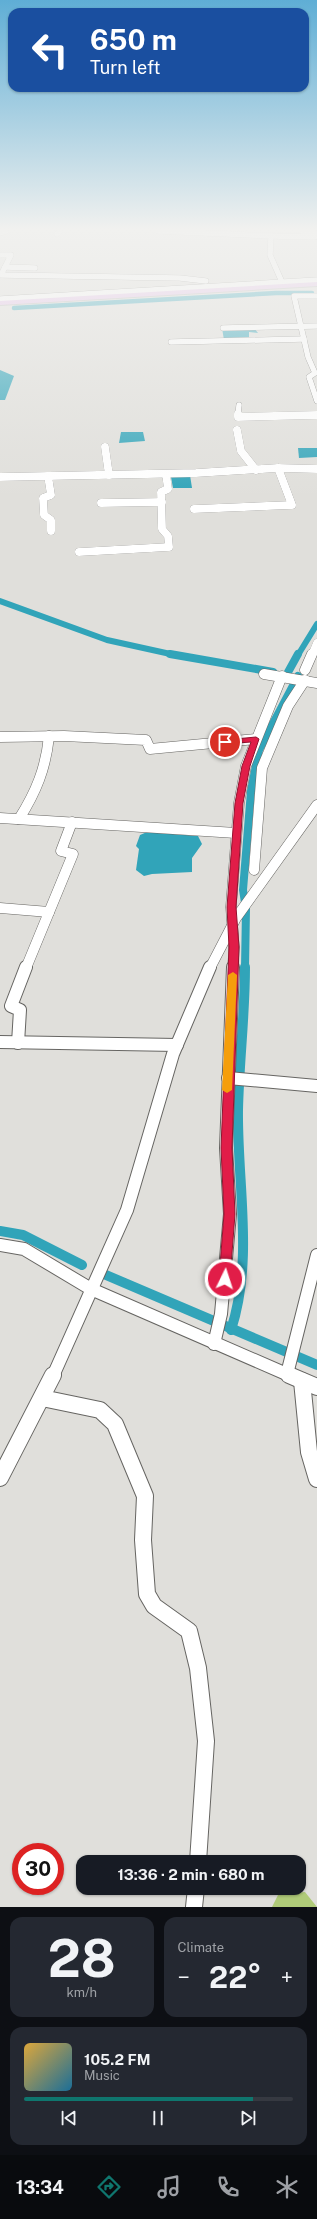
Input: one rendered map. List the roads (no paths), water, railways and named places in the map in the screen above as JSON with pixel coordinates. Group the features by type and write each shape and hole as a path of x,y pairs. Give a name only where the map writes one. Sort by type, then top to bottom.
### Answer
{"street":[{"path":"300,320 308,357 315,374 309,377 317,401"},
{"path":"223,328 317,326"},
{"path":"171,342 304,339"},
{"path":"239,405 238,418 317,415"},
{"path":"237,430 241,451 256,470"},
{"path":"105,447 109,475"},
{"path":"194,509 292,506 278,468"},
{"path":"0,477 166,474 278,468 317,469"},
{"path":"79,552 169,547 168,536 162,529 161,492 168,488 166,474"},
{"path":"48,476 51,495 43,498 44,515 51,520 51,531"},
{"path":"101,503 162,502"},
{"path":"305,670 317,642"},
{"path":"264,674 317,683"},
{"path":"215,1339 221,1314 230,1214 226,1148 231,1078 234,947 234,921 231,907 239,803 246,766 256,739 285,677"},
{"path":"254,870 262,768 288,706 303,680"},
{"path":"0,737 49,736 146,740 150,749 256,739"},
{"path":"19,819 38,790 48,762 49,736"},
{"path":"0,1478 62,1358 91,1288 127,1210 162,1089 177,1045 209,970 234,921 256,888 317,805"},
{"path":"0,818 236,833"},
{"path":"18,1043 20,1010 11,1006 73,854 61,851 72,822"},
{"path":"0,908 49,912"},
{"path":"0,1042 177,1045"},
{"path":"231,1078 317,1086"},
{"path":"0,1245 24,1249 91,1288 288,1370 302,1381 317,1387"},
{"path":"288,1370 295,1348 317,1255"},
{"path":"302,1381 309,1452 317,1479"},
{"path":"42,1398 100,1410 115,1424 145,1496 143,1540 147,1594 154,1606 189,1631 198,1668 206,1741 198,1855"},
{"path":"194,1907 195,1895"}],"water":[{"path":"222,328 254,328 258,333 249,332 249,339 224,340"},
{"path":"0,370 14,376 5,400 0,400"},
{"path":"121,432 143,432 145,441 119,443"},
{"path":"298,448 317,448 317,457 299,458"},
{"path":"190,475 192,488 173,488 171,477"},
{"path":"147,832 198,836 202,844 192,858 192,872 152,874 144,876 136,870 139,849 136,846 140,835"}],"waterway":[{"path":"0,601 107,640 172,654"},
{"path":"298,655 317,624"},
{"path":"172,654 273,672"},
{"path":"287,674 298,654"},
{"path":"245,968 246,909 243,890 251,791 259,750 298,676"},
{"path":"231,1328 238,1303 242,1276 243,1221 238,1138 238,1110 245,967"},
{"path":"0,1231 23,1235 82,1265"},
{"path":"106,1275 231,1328"},
{"path":"231,1328 317,1365"}]}
